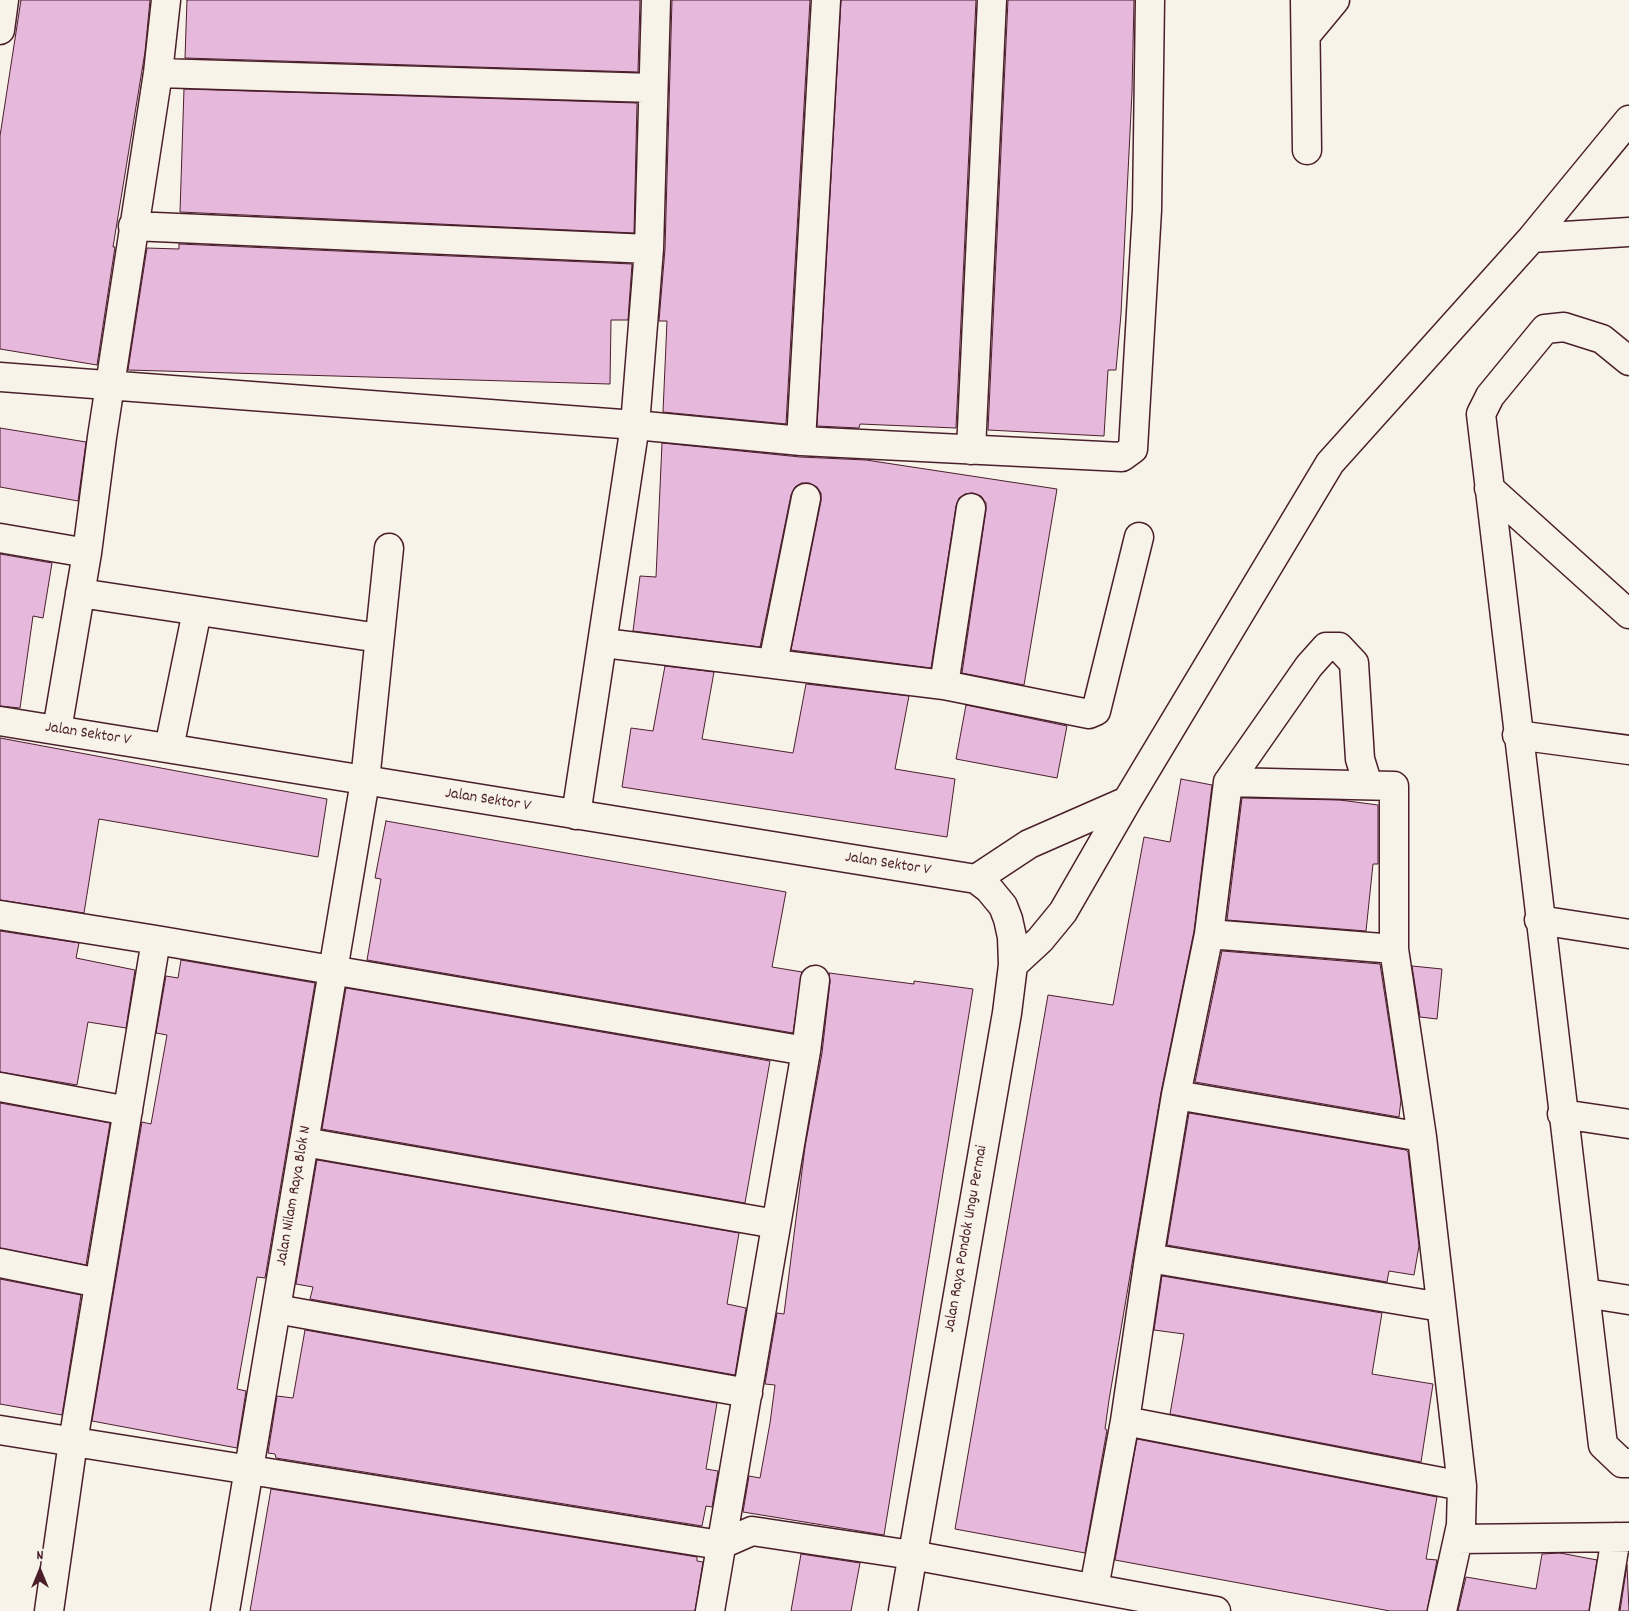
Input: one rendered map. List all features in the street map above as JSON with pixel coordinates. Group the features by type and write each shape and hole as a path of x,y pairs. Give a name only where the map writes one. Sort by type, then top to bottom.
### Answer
{"street":[{"path":"0,30 4,0"},
{"path":"57,730 80,593 133,226 158,72 166,0"},
{"path":"576,815 604,643 635,425 649,249 656,0"},
{"path":"801,441 826,0"},
{"path":"971,450 992,0"},
{"path":"0,377 109,396 635,425 801,441 1122,457 1133,449 1147,210 1150,0"},
{"path":"1305,0 1307,150"},
{"path":"1306,35 1336,0"},
{"path":"158,72 654,88"},
{"path":"1013,965 1040,940 1063,912 1127,801 1330,463 1532,238 1628,122"},
{"path":"133,226 649,249"},
{"path":"1532,238 1629,232"},
{"path":"1629,361 1602,339 1564,327 1545,329 1490,396 1481,414 1517,735 1603,1445 1622,1463 1629,1464"},
{"path":"1489,488 1629,614"},
{"path":"773,663 806,498"},
{"path":"944,684 971,508"},
{"path":"0,538 86,553"},
{"path":"604,643 944,684 1084,715 1096,711 1139,538"},
{"name":"Jalan Nilam Raya Blok N","path":"226,1611 364,781 389,548"},
{"path":"80,593 379,638"},
{"path":"169,748 197,611"},
{"path":"1094,1588 1126,1421 1149,1258 1176,1095 1209,934 1228,782 1309,666 1326,648 1339,648 1354,663 1360,759 1368,786"},
{"name":"Jalan Sektor V","path":"0,721 976,879"},
{"path":"1517,735 1629,750"},
{"path":"1228,782 1394,786 1394,949 1422,1137 1462,1486 1458,1539 1442,1611"},
{"path":"976,879 1029,844 1127,801"},
{"name":"Jalan Raya Pondok Ungu Permai","path":"903,1611 1007,1013 1013,965 1012,937 1003,906 996,896 976,879"},
{"path":"0,915 806,1051"},
{"path":"1539,920 1629,934"},
{"path":"1209,934 1394,949"},
{"path":"49,1611 72,1442 156,940"},
{"path":"710,1611 806,1051 815,980"},
{"path":"0,1088 128,1111"},
{"path":"1176,1095 1422,1137"},
{"path":"1562,1114 1629,1124"},
{"path":"304,1142 776,1224"},
{"path":"1149,1258 1441,1307"},
{"path":"0,1263 99,1283"},
{"path":"1585,1293 1629,1300"},
{"path":"276,1309 748,1393"},
{"path":"1126,1421 1462,1486"},
{"path":"0,1430 720,1545 752,1531 912,1555 1216,1611"},
{"path":"1458,1539 1622,1537 1604,1611"}],"building":[{"path":"21,0 150,0 145,52 113,247 115,247 97,365 0,349 0,136"},
{"path":"187,0 640,0 638,72 185,58"},
{"path":"672,0 810,0 786,424 663,412 667,321 659,321 665,249"},
{"path":"841,0 976,0 956,428 860,424 859,428 817,426"},
{"path":"1008,0 1134,0 1132,92 1121,314 1116,370 1108,370 1104,436 988,430"},
{"path":"184,89 637,103 634,233 180,212"},
{"path":"179,244 632,264 628,320 611,320 610,384 128,370 147,248 179,249"},
{"path":"0,428 86,442 78,501 0,487"},
{"path":"662,443 800,457 866,460 1057,489 1024,685 962,673 986,510 986,503 981,496 973,493 965,494 959,498 956,506 931,668 791,650 821,501 821,493 817,487 809,483 801,483 795,487 791,495 760,647 633,631 640,576 656,577"},
{"path":"0,554 52,563 43,618 33,616 20,708 0,706"},
{"path":"665,666 714,672 702,739 793,753 806,684 909,696 895,769 955,779 947,837 622,787 631,728 653,731"},
{"path":"966,705 1067,726 1057,778 956,759"},
{"path":"0,738 327,799 318,857 99,819 84,913 0,900"},
{"path":"1181,779 1212,785 1194,931 1161,1092 1109,1400 1105,1429 1107,1430 1085,1553 955,1529 1048,995 1113,1005 1144,837 1170,842"},
{"path":"1242,798 1340,800 1378,805 1378,864 1373,864 1366,931 1227,920"},
{"path":"386,821 786,892 772,967 802,972 793,1033 367,960 381,879 375,878"},
{"path":"0,931 79,943 76,958 135,970 126,1028 88,1022 77,1085 0,1072"},
{"path":"1222,951 1380,964 1401,1100 1399,1117 1195,1082"},
{"path":"181,960 315,983 265,1278 257,1277 237,1389 246,1391 237,1448 92,1421 142,1122 151,1124 167,1035 156,1033 166,976 178,978"},
{"path":"1412,966 1442,969 1437,1019 1420,1017"},
{"path":"829,973 914,984 914,981 973,989 884,1535 743,1512 749,1476 760,1478 770,1423 775,1385 765,1384 777,1313 784,1314 805,1147 822,1053 830,982"},
{"path":"346,988 770,1061 745,1203 322,1129"},
{"path":"0,1103 110,1123 86,1265 0,1248"},
{"path":"1189,1113 1406,1150 1408,1152 1419,1246 1414,1275 1389,1271 1387,1282 1167,1245"},
{"path":"317,1160 739,1233 727,1304 746,1308 735,1375 310,1299 313,1287 296,1284"},
{"path":"1162,1276 1382,1313 1372,1374 1433,1384 1421,1462 1170,1414 1184,1334 1154,1330"},
{"path":"0,1279 81,1295 62,1415 0,1404"},
{"path":"305,1330 717,1403 706,1469 718,1471 712,1507 706,1506 702,1526 276,1458 275,1454 268,1453 277,1396 293,1398"},
{"path":"1137,1439 1437,1497 1426,1559 1437,1560 1427,1611 1390,1611 1115,1560"},
{"path":"271,1489 697,1557 697,1561 703,1562 695,1611 250,1611"},
{"path":"1560,1553 1597,1560 1589,1611 1458,1611 1466,1577 1536,1589 1542,1554"},
{"path":"801,1554 860,1563 851,1611 791,1611"},
{"path":"1627,1565 1629,1611 1620,1611"}]}
